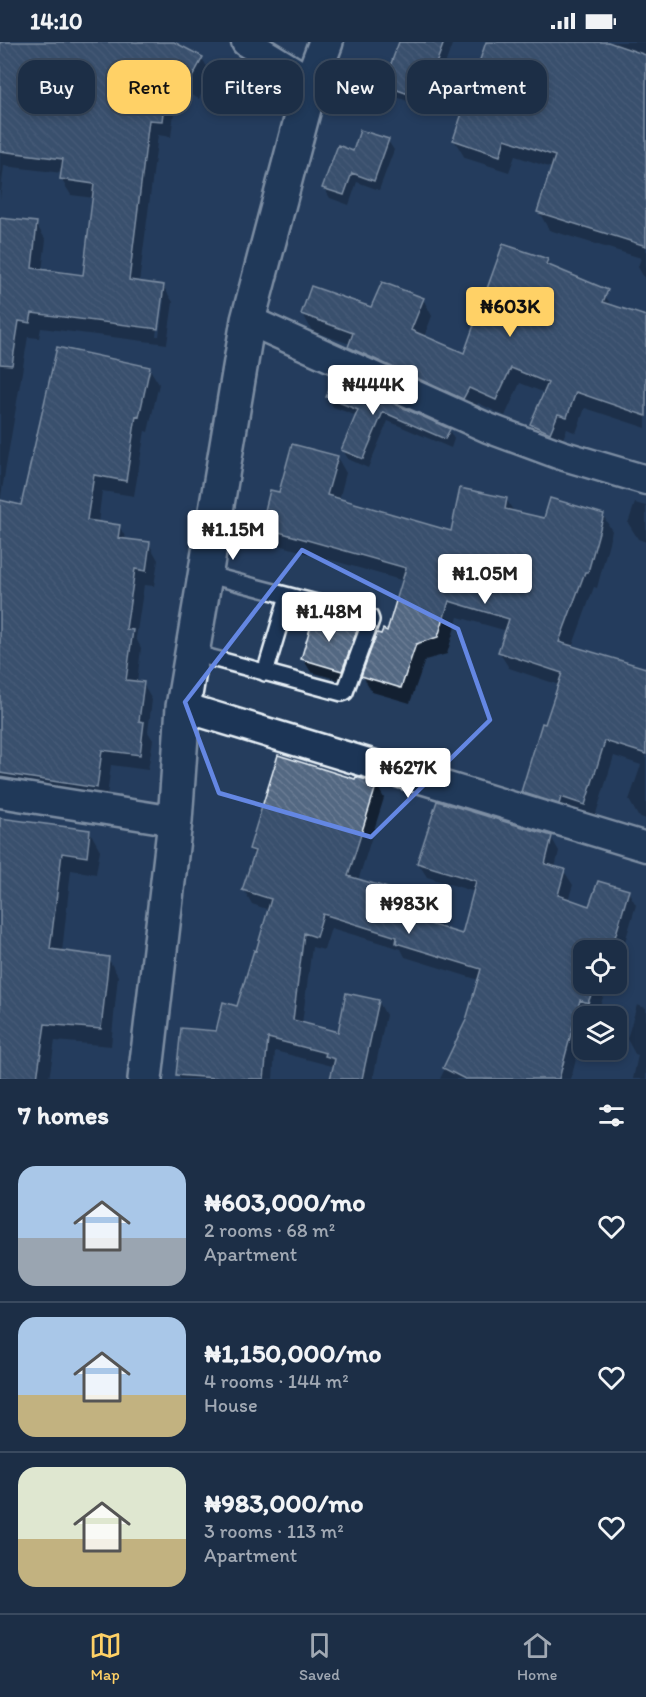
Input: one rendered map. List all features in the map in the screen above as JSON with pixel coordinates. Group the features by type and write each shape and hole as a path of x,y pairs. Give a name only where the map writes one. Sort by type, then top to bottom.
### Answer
{"main road":[{"path":"145,1079 175,821 183,707 248,320 311,82 326,42"}],"street":[{"path":"246,42 311,82"},
{"path":"248,320 488,428 561,455 646,480"},
{"path":"183,707 646,847"},
{"path":"0,794 175,821"}],"lane":[{"path":"193,653 339,693 345,692 371,620 370,617 205,574"},
{"path":"266,673 288,596"}],"highlighted area":[{"path":"302,550 458,629 490,720 371,837 219,793 185,702"}],"building":[{"path":"0,42 174,42 203,57 191,79 191,60 107,60 107,114 163,114 162,121 149,120 129,280 164,285 158,329 32,313 30,323 19,321 12,365 0,364 0,218 37,222 32,268 83,275 94,184 60,179 63,159 0,151"},
{"path":"399,42 444,42 437,60 407,60 407,93 395,89 395,60 392,60"},
{"path":"486,42 608,42 646,55 646,246 537,212 555,156 505,139 500,156 453,140 462,114 547,114 547,60 480,60"},
{"path":"360,130 389,139 374,181 352,173 344,195 322,188 338,145 353,151"},
{"path":"503,244 548,259 546,264 608,290 603,302 646,316 646,416 576,392 567,417 558,414 550,433 530,424 548,383 511,368 496,400 469,388 463,399 348,347 353,333 301,314 311,286 371,307 382,282 424,298 411,330 464,353"},
{"path":"57,347 150,367 139,417 136,416 126,481 94,475 87,520 120,525 118,538 150,542 146,571 135,569 126,629 133,630 126,680 144,682 139,721 144,722 140,755 102,750 97,788 0,773 0,500 21,505"},
{"path":"335,377 450,429 445,439 383,412 363,459 341,450 358,410 326,397"},
{"path":"292,444 338,456 327,495 451,531 460,488 507,498 505,509 544,518 550,498 604,514 588,572 585,572 559,642 646,668 646,754 605,741 585,805 561,797 559,804 521,792 542,723 545,724 562,673 498,652 509,619 449,601 438,637 416,644 401,688 361,676 377,633 381,634 383,629 387,631 406,568 261,527 270,490 279,492"},
{"path":"314,615 358,628 342,671 301,659"},
{"path":"278,755 355,779 356,777 377,783 348,876 424,899 417,920 462,934 476,881 417,863 437,801 552,836 545,864 565,869 558,895 589,906 598,881 629,890 614,940 573,940 573,994 591,994 588,1003 580,1000 578,1006 573,1006 573,1026 559,1079 465,1079 443,1068 466,1020 481,969 396,943 397,937 323,914 316,937 304,933 293,1020 338,1032 346,993 379,1000 362,1079 330,1079 335,1059 325,1056 326,1053 268,1038 264,1079 176,1075 181,1028 216,1031 223,1002 237,1006 254,950 256,951 271,899 242,890 255,851 249,849"},
{"path":"0,818 90,830 87,857 62,853 50,949 109,957 101,1029 45,1024 37,1079 0,1079"}]}
